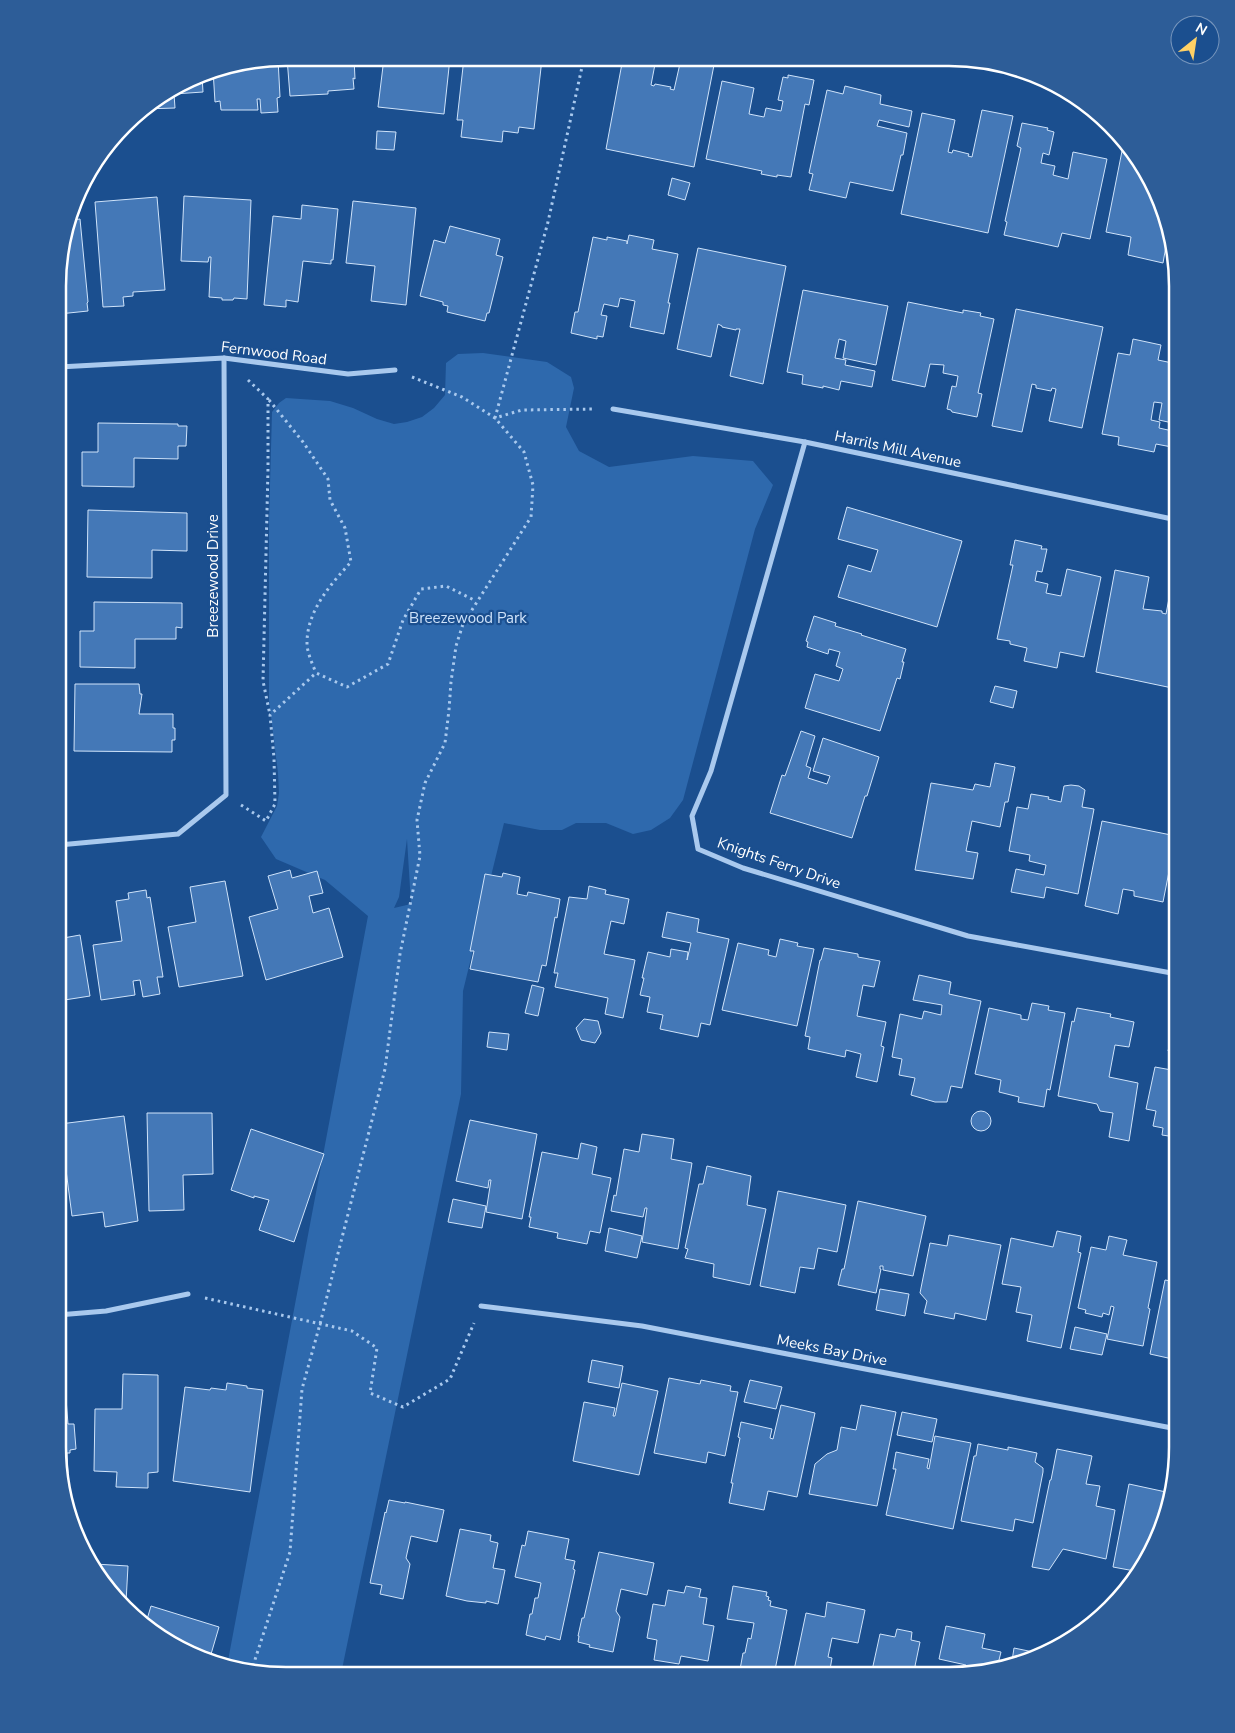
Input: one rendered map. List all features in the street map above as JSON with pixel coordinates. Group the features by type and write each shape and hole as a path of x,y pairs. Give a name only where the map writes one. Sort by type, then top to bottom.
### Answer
{"street":[{"name":"Fernwood Road","path":"66,368 224,358 348,374 395,370"},
{"name":"Breezewood Drive","path":"224,358 226,795"},
{"name":"Harrils Mill Avenue","path":"613,409 805,442 1169,518"},
{"name":"Knights Ferry Drive","path":"805,442 711,771 692,816 698,849 743,868 968,936 1169,973"},
{"path":"66,844 178,834 226,795"},
{"path":"66,1314 106,1311 188,1294"},
{"name":"Meeks Bay Drive","path":"481,1306 660,1329 1169,1427"}],"path":[{"path":"495,418 548,222 582,66"},
{"path":"224,358 268,399 303,442 328,480 330,500 345,528 351,562 328,587 310,618 306,645 316,673 347,687 388,664 403,620 421,589 446,586 476,602"},
{"path":"253,1664 290,1552 302,1389 385,1069 400,954 420,856 418,820 425,782 445,743 456,646 463,624 531,517 533,485 524,452 495,418 462,396 395,370"},
{"path":"226,795 266,821 275,804 270,715 264,681 268,399"},
{"path":"495,418 522,410 613,409"},
{"path":"270,715 316,673"},
{"path":"188,1294 352,1331 377,1348 370,1393 403,1408 450,1379 481,1306"}],"green space":[{"name":"Breezewood Park","path":"483,353 547,362 571,377 574,388 566,427 579,451 609,467 693,456 753,461 773,485 755,529 683,800 670,818 651,830 633,834 606,823 576,823 562,830 540,830 504,823 463,991 461,1094 342,1667 287,1667 244,1663 228,1659 368,916 325,880 276,859 261,837 277,806 279,793 269,700 269,522 272,412 286,398 330,401 394,424 407,422 422,417 434,408 445,395 446,363 458,354","holes":["407,839 411,904 394,908 399,897"]}],"building":[{"path":"288,66 354,66 354,89 328,91 328,94 290,96"},
{"path":"383,66 449,66 444,114 378,107"},
{"path":"463,66 541,66 534,129 519,127 518,133 503,131 502,142 461,137 463,120 457,120"},
{"path":"622,66 655,66 651,85 671,87 670,89 674,90 679,66 714,66 694,167 606,149"},
{"path":"278,67 280,97 277,98 278,112 261,113 260,99 257,99 258,110 221,110 220,101 215,102 214,79 244,70"},
{"path":"788,75 814,80 809,105 805,104 791,177 761,174 762,171 706,159 722,81 754,88 749,114 764,117 766,108 781,111 783,101 778,100 783,77 788,78"},
{"path":"202,83 203,92 181,94"},
{"path":"845,86 881,95 880,104 912,111 909,127 879,120 877,126 907,133 893,191 850,182 846,198 809,190 813,174 809,173 827,90 843,94"},
{"path":"174,97 175,108 157,109"},
{"path":"982,110 1013,116 988,233 901,214 922,113 955,120 948,152 952,153 953,150 969,154 968,156 972,157"},
{"path":"1022,123 1048,128 1047,130 1054,132 1049,155 1043,153 1041,163 1055,166 1053,175 1068,179 1073,152 1107,159 1090,239 1062,233 1058,247 1004,235 1007,222 1005,221 1021,148 1017,146"},
{"path":"377,131 396,132 394,150 376,149"},
{"path":"1122,152 1132,164 1152,202 1165,244 1163,263 1128,255 1131,237 1106,232"},
{"path":"672,178 690,183 685,200 668,195"},
{"path":"184,196 251,200 247,299 234,298 233,300 222,300 222,298 209,297 211,257 209,257 208,262 181,261"},
{"path":"157,197 165,290 133,292 133,296 123,297 124,306 103,307 95,202"},
{"path":"353,201 416,208 406,305 371,301 375,266 346,263"},
{"path":"302,205 338,209 333,260 331,260 331,264 303,261 298,302 286,300 286,307 264,305 273,216 301,219"},
{"path":"77,219 80,219 88,311 66,313 68,258"},
{"path":"450,226 500,239 496,255 503,257 489,313 487,313 485,321 447,312 448,306 443,305 443,302 420,296 434,240 445,243"},
{"path":"629,235 654,240 652,249 678,254 664,334 630,327 635,301 620,298 618,307 604,304 601,315 607,316 603,337 597,336 597,339 571,333 575,312 578,312 593,237 607,240 607,237 627,241 627,244"},
{"path":"698,248 786,266 763,384 730,376 740,329 722,327 718,324 711,357 677,349"},
{"path":"803,290 888,306 876,365 843,358 846,341 839,339 835,358 846,360 845,365 875,371 872,387 841,381 839,390 823,386 823,388 802,384 803,375 787,372"},
{"path":"908,302 963,313 963,310 981,313 980,316 994,319 978,393 982,394 977,417 952,412 947,409 952,386 956,387 958,376 943,373 944,365 930,364 925,387 892,380"},
{"path":"1016,309 1103,327 1082,428 1049,421 1056,389 1052,388 1051,391 1036,388 1036,385 1032,384 1022,432 992,426"},
{"path":"1133,339 1161,345 1158,360 1169,362 1169,422 1159,420 1162,403 1154,402 1151,420 1160,422 1159,428 1169,430 1169,446 1156,444 1154,452 1118,445 1119,437 1102,434 1118,353 1130,355"},
{"path":"98,423 178,424 178,426 187,426 186,446 178,446 178,459 134,458 134,487 82,486 82,452 98,452"},
{"path":"847,507 962,541 937,627 838,597 848,565 871,572 878,550 838,539"},
{"path":"88,510 187,513 187,551 152,550 152,578 87,577"},
{"path":"1015,540 1042,546 1041,549 1047,549 1042,572 1037,571 1035,581 1048,584 1046,593 1061,596 1067,569 1101,577 1084,657 1060,652 1057,668 1024,661 1027,648 1010,644 1010,641 997,639 1013,565 1010,565"},
{"path":"1115,570 1149,577 1143,609 1162,611 1162,613 1166,614 1169,598 1169,687 1096,672"},
{"path":"94,602 182,603 182,628 176,627 176,639 135,639 135,668 80,667 80,631 94,631"},
{"path":"814,616 836,623 835,626 906,649 900,679 897,678 880,731 805,708 815,674 839,681 843,669 836,666 840,652 829,649 828,654 807,647 808,642 806,641"},
{"path":"75,684 139,684 140,694 142,694 139,714 173,714 175,740 172,740 172,752 74,751"},
{"path":"995,686 1017,691 1013,708 990,702"},
{"path":"801,731 815,736 806,766 811,768 808,778 827,784 830,776 813,771 823,738 879,757 852,838 770,813 782,775 785,776"},
{"path":"995,763 1015,767 1008,802 1005,802 1000,827 972,821 966,851 978,853 973,879 915,870 931,783 973,790 975,784 990,787"},
{"path":"1064,786 1079,786 1085,790 1082,807 1094,809 1078,894 1046,887 1044,898 1011,892 1016,869 1044,875 1046,865 1029,861 1030,855 1009,851 1017,807 1028,809 1031,794 1049,797 1048,799 1061,802"},
{"path":"1102,821 1169,835 1169,872 1163,902 1134,896 1134,891 1123,889 1118,914 1085,906"},
{"path":"290,870 292,878 317,871 323,893 309,896 313,913 329,908 343,957 266,980 249,917 278,909 268,876"},
{"path":"503,873 520,877 517,894 527,896 528,892 560,899 546,966 542,965 538,982 470,969 474,951 470,951 485,874 502,877"},
{"path":"225,881 243,976 179,987 168,927 196,922 190,887"},
{"path":"589,886 606,890 605,894 629,899 624,924 611,921 604,954 635,960 623,1018 605,1014 608,998 555,987 558,973 554,973 569,897 587,899"},
{"path":"146,890 147,898 150,897 163,977 157,977 160,994 143,997 140,980 133,981 135,995 101,1000 93,945 122,941 116,901 129,899 128,893"},
{"path":"667,912 699,919 697,932 729,939 710,1025 701,1023 698,1037 660,1029 663,1015 647,1012 650,997 640,995 648,952 670,957 671,949 688,952 687,960 691,943 662,937"},
{"path":"80,935 90,996 66,1000 66,938"},
{"path":"780,939 798,943 797,946 814,949 797,1026 722,1010 738,943 769,950 768,955 776,957"},
{"path":"824,948 858,954 858,957 880,961 874,987 863,985 857,1016 886,1022 881,1046 884,1047 877,1082 856,1077 861,1054 846,1050 845,1057 808,1049 810,1037 805,1036"},
{"path":"919,975 951,982 949,994 981,1001 962,1088 951,1086 947,1102 935,1102 911,1095 915,1078 899,1075 902,1059 892,1057 900,1014 922,1019 924,1011 941,1015 942,1005 913,1000"},
{"path":"532,985 544,988 538,1016 525,1013"},
{"path":"1032,1003 1049,1006 1048,1010 1065,1013 1050,1090 1047,1089 1044,1107 1018,1102 1019,1097 999,1092 1001,1080 975,1074 989,1008 1021,1015 1021,1019 1028,1020"},
{"path":"1077,1008 1111,1014 1110,1017 1134,1022 1129,1047 1115,1045 1109,1077 1138,1083 1129,1141 1109,1137 1113,1113 1100,1111 1097,1104 1058,1096 1072,1021 1074,1022"},
{"path":"584,1019 598,1021 601,1033 595,1043 581,1040 576,1028"},
{"path":"489,1032 509,1034 507,1050 487,1047"},
{"path":"1155,1067 1169,1070 1169,1136 1162,1135 1163,1128 1153,1126 1156,1111 1146,1109"},
{"path":"981,1111 988,1114 991,1121 988,1128 981,1131 974,1128 971,1121 974,1114"},
{"path":"147,1113 212,1113 213,1174 183,1175 184,1210 149,1211"},
{"path":"124,1116 138,1221 105,1227 103,1212 72,1216 66,1170 66,1123"},
{"path":"470,1120 537,1134 522,1219 486,1212 491,1180 489,1180 488,1188 456,1181"},
{"path":"251,1129 324,1154 294,1242 259,1230 269,1200 254,1196 254,1198 231,1190"},
{"path":"642,1134 674,1139 671,1159 692,1163 678,1249 642,1242 647,1208 645,1208 643,1217 611,1211 614,1195 616,1196 624,1149 639,1152"},
{"path":"581,1143 597,1147 592,1174 611,1178 600,1233 590,1231 587,1244 557,1238 558,1233 529,1227 531,1217 529,1217 542,1152 578,1159"},
{"path":"707,1166 751,1176 747,1205 766,1209 750,1285 713,1277 714,1264 685,1258 688,1249 685,1248 699,1184 703,1184"},
{"path":"778,1191 846,1205 837,1252 818,1248 814,1269 800,1267 795,1293 760,1286"},
{"path":"453,1199 486,1206 482,1228 448,1222"},
{"path":"858,1201 926,1216 913,1276 883,1270 883,1266 880,1266 876,1293 838,1285 842,1269 844,1269"},
{"path":"609,1228 642,1236 637,1258 605,1251"},
{"path":"1057,1231 1081,1236 1078,1252 1081,1253 1061,1348 1027,1341 1032,1315 1016,1312 1021,1287 1002,1284 1011,1238 1053,1247"},
{"path":"949,1235 1001,1245 986,1320 955,1313 954,1319 924,1313 927,1301 920,1293 930,1243 947,1246"},
{"path":"1109,1236 1127,1240 1123,1255 1157,1262 1143,1346 1107,1339 1114,1307 1111,1306 1109,1315 1103,1313 1102,1317 1085,1313 1086,1310 1078,1308 1091,1247 1106,1250"},
{"path":"1165,1280 1169,1281 1169,1358 1150,1354"},
{"path":"880,1289 909,1294 905,1316 876,1310"},
{"path":"1075,1327 1107,1334 1102,1355 1070,1349"},
{"path":"592,1360 623,1366 619,1388 588,1382"},
{"path":"123,1374 158,1375 158,1472 148,1473 148,1488 116,1487 117,1472 94,1471 95,1409 122,1409"},
{"path":"669,1378 700,1384 701,1380 731,1386 730,1391 738,1392 725,1456 708,1452 706,1463 654,1453"},
{"path":"750,1380 782,1387 776,1409 744,1402"},
{"path":"227,1383 263,1390 250,1492 173,1481 185,1387 226,1390"},
{"path":"622,1383 658,1391 639,1475 573,1461 584,1402 615,1408 613,1416 615,1416"},
{"path":"66,1398 68,1424 74,1424 76,1449 70,1450 70,1453 67,1453 68,1473 66,1446"},
{"path":"781,1405 815,1413 797,1497 768,1491 764,1510 729,1503 741,1422 772,1429 770,1438 773,1439"},
{"path":"861,1405 896,1412 877,1506 809,1494 815,1464 827,1454 837,1450 841,1427 856,1430"},
{"path":"902,1412 937,1419 932,1442 897,1435"},
{"path":"935,1436 971,1443 953,1529 886,1515 896,1469 893,1469 896,1452 929,1459 927,1468 929,1469"},
{"path":"978,1444 1008,1450 1008,1447 1037,1453 1035,1462 1043,1468 1043,1472 1033,1523 1015,1519 1013,1531 961,1521"},
{"path":"1057,1449 1092,1456 1086,1484 1100,1486 1096,1506 1115,1510 1106,1559 1063,1549 1049,1570 1032,1567"},
{"path":"1129,1484 1164,1492 1152,1531 1132,1569 1113,1567"},
{"path":"389,1500 444,1510 437,1542 411,1536 406,1558 410,1564 403,1599 380,1594 382,1585 370,1583"},
{"path":"460,1529 491,1535 490,1541 498,1543 493,1568 505,1570 498,1604 486,1601 486,1603 467,1601 446,1596"},
{"path":"528,1531 569,1539 565,1559 575,1561 573,1569 575,1570 560,1640 546,1636 545,1640 526,1635 530,1614 532,1614 535,1598 538,1598 541,1583 515,1577 522,1545 525,1546"},
{"path":"599,1552 654,1563 647,1595 621,1589 616,1611 620,1617 613,1652 589,1647 590,1645 578,1642 582,1618 584,1618"},
{"path":"100,1564 128,1566 126,1597"},
{"path":"686,1586 701,1589 699,1597 707,1598 703,1624 714,1626 708,1661 681,1656 679,1664 654,1660 657,1640 647,1638 653,1604 665,1606 668,1590 684,1593"},
{"path":"733,1586 767,1592 766,1596 771,1601 770,1606 787,1610 776,1667 740,1667 748,1638 751,1639 754,1623 727,1619"},
{"path":"827,1602 865,1610 858,1643 832,1638 828,1657 832,1658 830,1667 795,1667 806,1613 825,1617"},
{"path":"151,1606 219,1627 211,1653 176,1637 148,1617"},
{"path":"946,1626 985,1634 982,1648 1001,1652 999,1661 977,1665 966,1666 939,1659"},
{"path":"897,1629 912,1632 911,1640 920,1642 915,1666 919,1667 873,1667 880,1634 895,1637"},
{"path":"1014,1648 1030,1651 1019,1655 1013,1657"}]}
